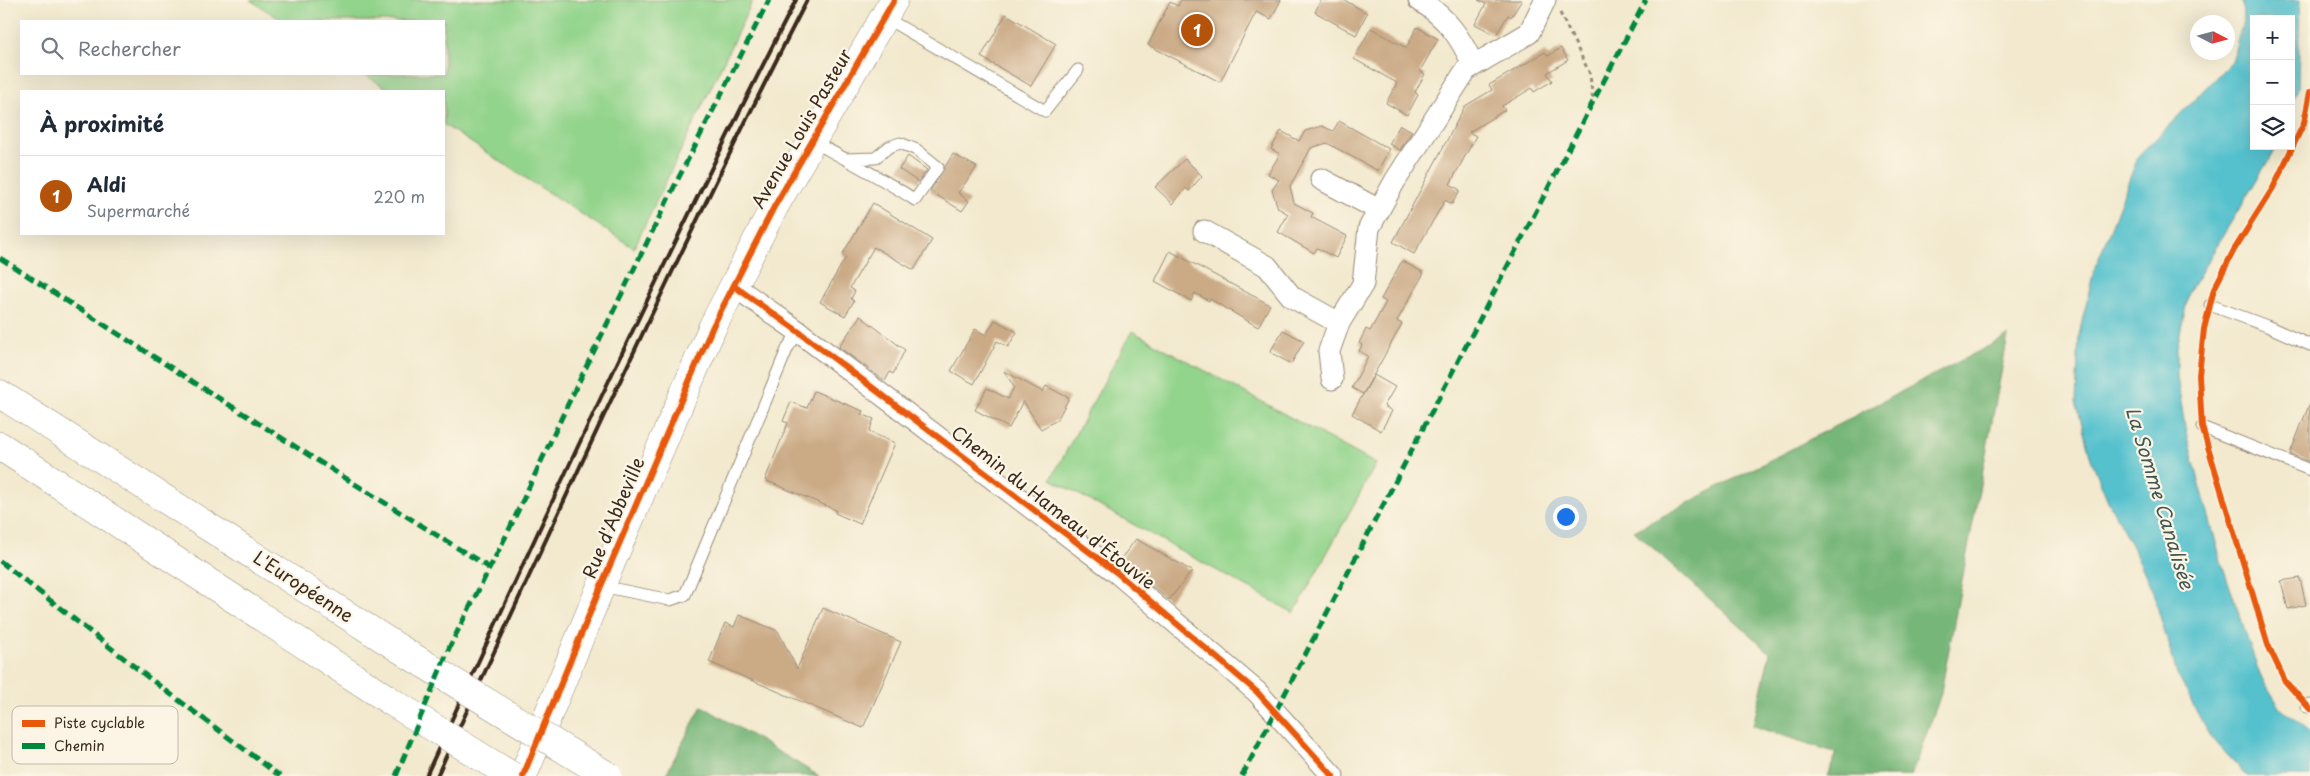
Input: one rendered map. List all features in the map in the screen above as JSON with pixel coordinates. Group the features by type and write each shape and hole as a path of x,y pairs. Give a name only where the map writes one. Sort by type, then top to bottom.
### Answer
{"main road":[{"name":"Avenue Louis Pasteur","path":"737,281 811,141 889,8"},
{"name":"Rue d'Abbeville","path":"523,776 690,375 737,281"},
{"name":"L'Européenne","path":"0,394 411,656 608,776"},
{"path":"0,446 392,702 512,776"}],"street":[{"path":"1419,0 1437,12 1461,39 1473,66"},
{"path":"1332,379 1329,351 1338,323 1363,284 1369,228 1379,210 1466,70 1528,33 1550,3"},
{"path":"1320,179 1379,210"},
{"path":"1204,232 1267,266 1292,297 1338,323"},
{"name":"Chemin du Hameau d'Étouvie","path":"737,281 799,332 1116,572 1257,692 1333,776"}],"lane":[{"path":"889,8 1045,111 1078,70"},
{"path":"811,141 916,200 938,167 917,150 900,143 889,147 875,158 845,159"},
{"path":"2210,305 2267,326 2310,345"},
{"path":"601,586 670,600 685,595 788,348 799,332"},
{"path":"2202,427 2310,470"}],"path":[{"path":"1550,3 1590,74 1593,103"}],"green space":[{"path":"250,0 753,0 634,248 445,126 445,90 389,90 366,75 445,75 445,20 281,20"},
{"path":"1132,331 1376,464 1294,613 1051,479"},
{"path":"2008,336 1940,697 1911,776 1827,776 1837,753 1753,726 1770,653 1634,531"},
{"path":"702,706 819,776 666,774"}],"water":[{"name":"La Somme Canalisée","path":"2242,0 2300,0 2298,88 2295,96 2295,15 2250,15 2250,150 2275,150 2189,292 2177,347 2177,377 2186,433 2221,561 2260,675 2281,709 2310,731 2310,776 2247,776 2209,735 2177,674 2153,592 2137,556 2108,501 2091,459 2076,402 2079,335 2093,274 2138,157 2232,60 2235,60 2235,50 2243,21"}],"building":[{"path":"1181,0 1281,0 1271,19 1256,12 1220,82 1148,45 1170,2 1178,6"},
{"path":"1321,0 1344,0 1367,13 1356,35 1315,12"},
{"path":"1478,0 1522,0 1511,17 1508,15 1496,35 1475,24 1486,4"},
{"path":"1006,14 1056,44 1031,86 981,57"},
{"path":"1417,27 1438,39 1420,71 1425,74 1415,92 1418,95 1407,115 1386,103 1397,83 1354,59 1371,28 1406,48"},
{"path":"1561,48 1568,60 1547,73 1552,81 1534,92 1532,88 1502,106 1505,110 1469,132 1476,136 1450,184 1460,190 1452,204 1445,200 1414,254 1393,242 1465,106 1492,90 1489,85 1545,52 1548,56"},
{"path":"1339,121 1389,149 1378,171 1327,143 1311,148 1290,186 1294,203 1313,213 1311,217 1347,236 1336,258 1317,248 1314,253 1278,232 1288,214 1278,208 1272,190 1279,180 1268,174 1280,154 1271,149 1281,131 1299,141 1305,131 1322,126 1333,131"},
{"path":"1400,125 1412,131 1400,150 1389,144"},
{"path":"953,154 977,167 958,193 969,201 962,211 930,191"},
{"path":"908,156 927,170 918,182 899,169"},
{"path":"1185,159 1202,176 1189,191 1186,188 1173,204 1155,187"},
{"path":"873,203 932,240 914,270 874,247 850,288 855,291 851,299 854,301 845,316 820,302 846,257 842,255"},
{"path":"1170,251 1270,305 1258,327 1210,299 1209,301 1195,293 1191,301 1155,281"},
{"path":"1402,261 1424,273 1397,321 1402,324 1363,394 1352,388 1368,356 1359,351 1362,345 1359,343 1366,329 1370,331 1386,302 1381,299"},
{"path":"860,316 905,350 893,374 890,372 885,381 839,347"},
{"path":"995,320 1017,332 1008,347 997,341 974,384 951,371 975,329 986,335"},
{"path":"1283,330 1304,341 1291,364 1270,352"},
{"path":"1004,371 1043,392 1046,386 1069,398 1057,420 1041,429 1023,401 1009,428 975,410 987,388 1008,399 1014,387"},
{"path":"1374,375 1395,387 1384,406 1392,411 1381,431 1352,414"},
{"path":"814,391 863,411 861,414 874,419 869,432 895,443 860,524 835,513 836,510 765,480 788,423 783,421 791,402 807,408"},
{"path":"2310,405 2310,462 2290,454"},
{"path":"1136,539 1192,571 1169,600 1120,560"},
{"path":"2300,578 2306,605 2288,609 2281,581"},
{"path":"823,608 901,642 863,728 709,662 725,623 734,627 739,615 778,631 797,669"}],"railway":[{"path":"426,776 653,289 796,0"},
{"path":"437,776 664,289 807,0"}],"marked path":[{"path":"396,776 450,646 508,532 675,185 769,0"},
{"path":"1242,776 1646,0"},
{"path":"0,258 367,492 490,568"},
{"path":"0,561 149,678 280,776"}],"cycle path":[{"path":"523,776 601,586 713,326 774,207 894,0"},
{"path":"2310,92 2304,123 2273,188 2234,250 2214,289 2204,329 2199,375 2202,427 2268,645 2285,681 2310,709"},
{"path":"734,286 799,332 1116,572 1257,692 1333,776"}],"place":[{"name":"Aldi","path":"1197,30"}]}
